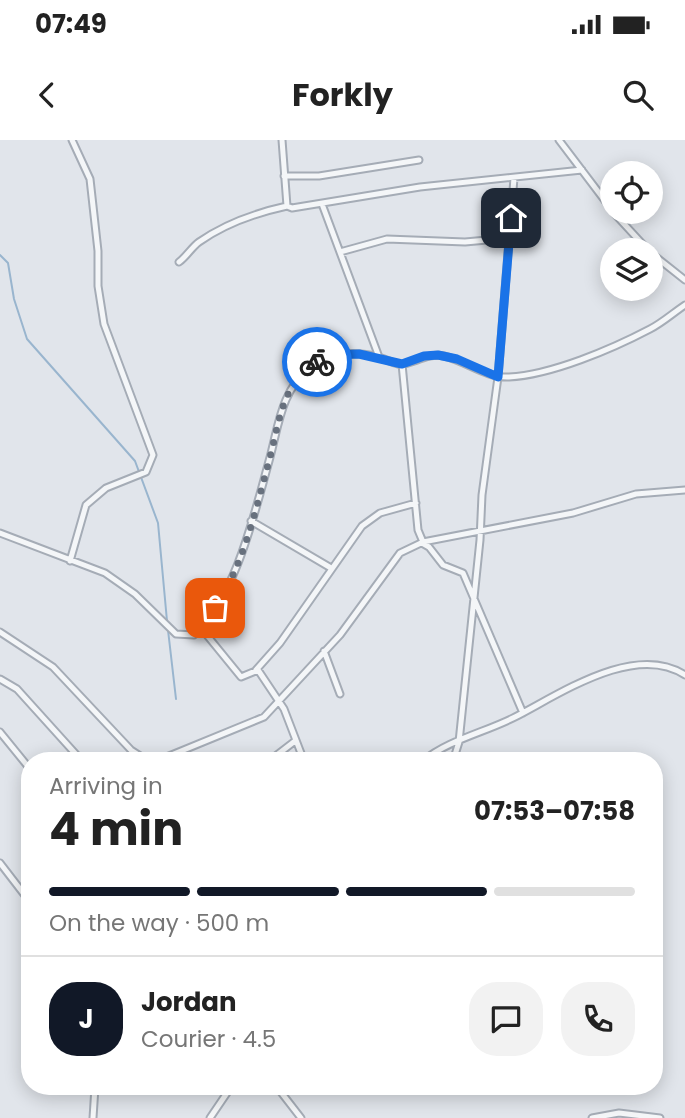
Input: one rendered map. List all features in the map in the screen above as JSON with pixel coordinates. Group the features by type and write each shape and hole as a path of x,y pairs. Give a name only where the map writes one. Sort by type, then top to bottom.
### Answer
{"street":[{"path":"70,561 86,505 106,488 146,472 153,455 104,324 90,179 72,140"},
{"path":"282,140 287,205"},
{"path":"559,140 600,194"},
{"path":"284,176 319,176 419,160"},
{"path":"179,262 197,244 229,225 245,217 287,205 292,208 420,187 582,170"},
{"path":"455,752 474,598 482,495 498,377 514,178"},
{"path":"322,204 379,357"},
{"path":"625,224 638,238"},
{"path":"340,252 387,239 466,242 509,238"},
{"path":"663,262 685,280"},
{"path":"0,533 105,573 121,583 176,634 194,635 224,594 251,521 270,457 280,410 290,389 314,364 333,355 379,357 402,364 424,356 438,355 457,359 498,377 527,375 593,353 651,329 685,305"},
{"path":"402,364 422,542 443,565 463,573 523,713"},
{"path":"179,752 264,717 324,651 400,553 422,542 573,513 636,494 685,490"},
{"path":"201,628 241,677 256,670 280,643 331,568 369,520 416,503"},
{"path":"251,521 331,568"},
{"path":"0,632 53,667 122,743 134,752"},
{"path":"324,651 340,694"},
{"path":"440,752 523,713 575,683 614,671 660,664 685,675"},
{"path":"256,670 278,699 300,752"},
{"path":"0,679 18,689 74,752"},
{"path":"0,733 21,758"},
{"path":"281,752 295,741"},
{"path":"0,863 21,890"},
{"path":"93,1118 94,1095"},
{"path":"210,1118 226,1095"},
{"path":"283,1095 301,1118"},
{"path":"592,1118 619,1113 660,1118"}],"waterway":[{"path":"0,255 8,263 14,299 27,339 135,461 158,523 167,621"},
{"path":"168,630 176,699"}],"way so far":[{"path":"215,608 224,594 252,519 280,410 290,389 302,374 317,362"}],"route":[{"path":"317,362 333,355 359,354 402,364 424,356 438,355 457,359 498,377 511,218"}]}
